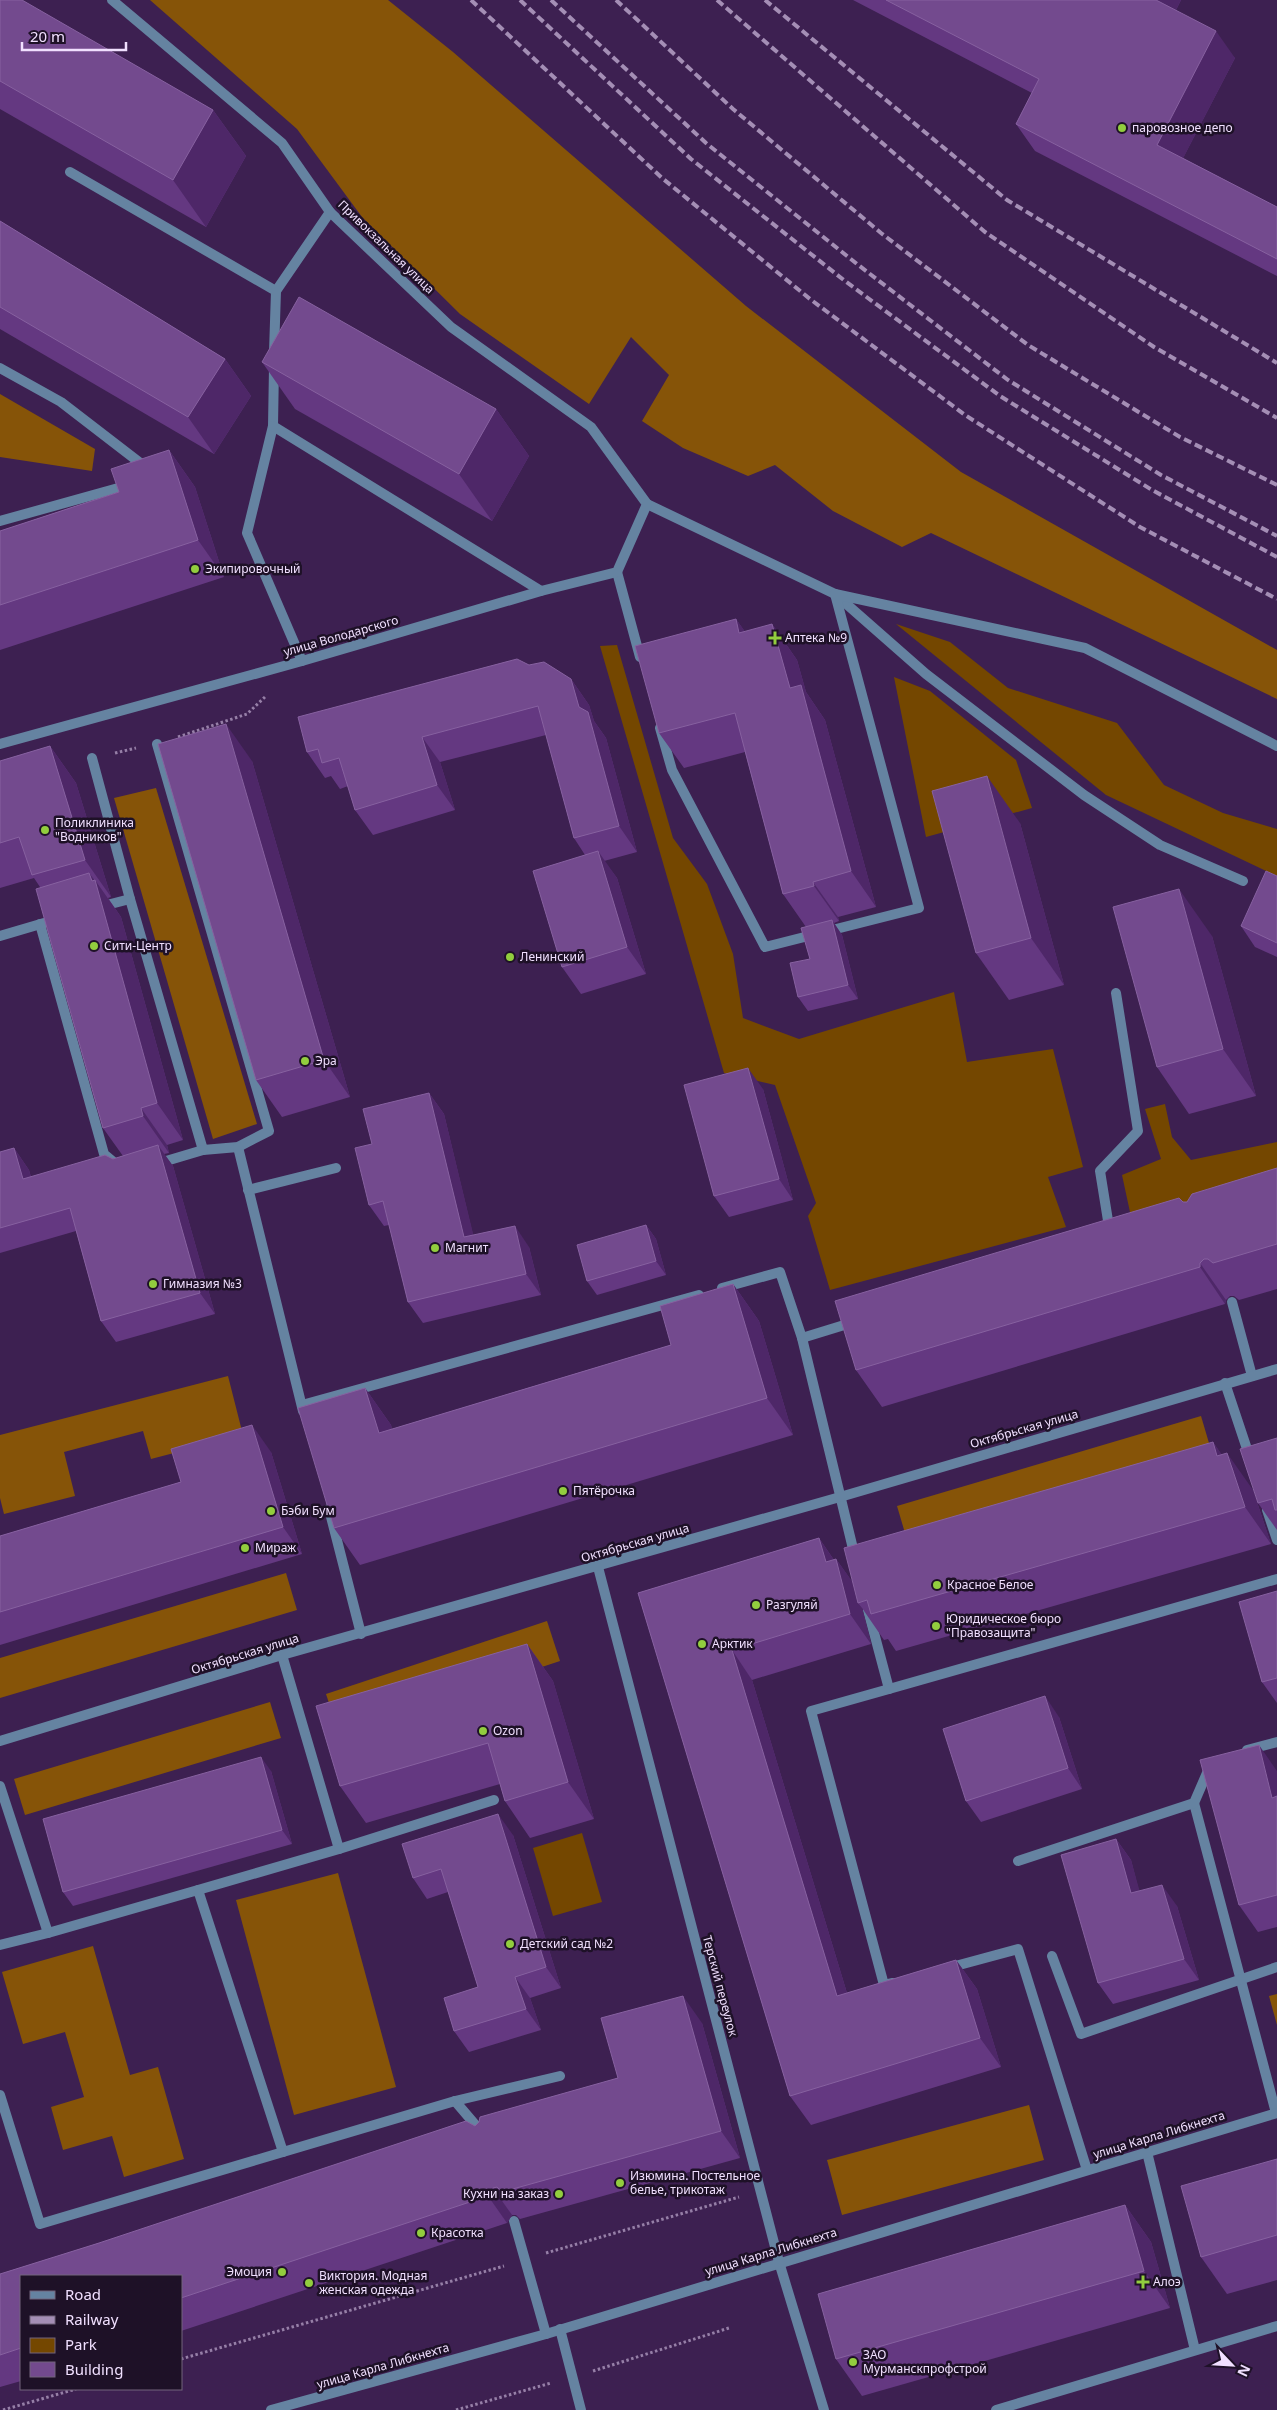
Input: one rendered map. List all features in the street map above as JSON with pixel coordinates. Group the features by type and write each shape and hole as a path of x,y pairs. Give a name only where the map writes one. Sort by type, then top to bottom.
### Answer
{"street":[{"name":"Привокзальная улица","path":"112,0 282,143 330,212 451,327 591,427 647,504"},
{"path":"70,172 276,291"},
{"path":"302,661 246,533 272,426 276,291 330,212"},
{"path":"0,368 60,402 158,477"},
{"path":"272,426 541,591"},
{"path":"0,521 140,482"},
{"path":"643,666 617,572 647,504 835,594 1085,648 1277,746"},
{"name":"улица Володарского","path":"0,744 302,661 541,591 617,572"},
{"path":"656,714 672,770 765,948 920,908 835,594"},
{"path":"835,594 926,674 1084,795 1160,845 1242,881"},
{"path":"144,1168 203,1150 238,1147 269,1131 157,744"},
{"path":"92,758 130,899 203,1150"},
{"path":"85,911 130,899"},
{"path":"0,936 58,919"},
{"path":"40,924 104,1154 126,1173"},
{"path":"1111,1241 1100,1171 1138,1131 1116,993"},
{"path":"238,1147 307,1424"},
{"path":"248,1190 336,1168"},
{"path":"302,1405 780,1272 802,1338 858,1568"},
{"path":"1232,1302 1252,1376"},
{"path":"802,1338 867,1318"},
{"name":"Октябрьская улица","path":"0,1741 282,1655 840,1497 1277,1369"},
{"path":"1224,1383 1252,1466"},
{"path":"327,1500 361,1634"},
{"path":"1265,1503 1277,1540"},
{"name":"Терский переулок","path":"598,1566 779,2262 824,2410"},
{"path":"904,1980 884,1985 811,1711 1277,1579"},
{"path":"865,1596 889,1689"},
{"path":"282,1655 339,1849"},
{"path":"1240,1752 1277,1742"},
{"path":"1222,1757 1213,1760 1194,1803 1277,2113"},
{"path":"0,1786 48,1933"},
{"path":"0,1946 339,1849 494,1800"},
{"path":"1018,1861 1194,1803"},
{"path":"198,1890 283,2152"},
{"path":"942,1970 1018,1949 1087,2170"},
{"path":"1052,1956 1081,2034 1277,1967"},
{"path":"0,2095 40,2224 455,2102 560,2076"},
{"path":"455,2102 492,2146"},
{"name":"улица Карла Либкнехта","path":"271,2410 546,2334 1277,2113"},
{"path":"1147,2152 1195,2350"},
{"path":"514,2221 546,2334"},
{"path":"996,2410 1277,2326"},
{"path":"560,2329 581,2410"}],"path":[{"path":"182,2358 761,2191"},
{"path":"3,2410 73,2390"}],"green space":[{"path":"896,624 950,642 1008,688 1117,723 1164,785 1223,813 1277,829 1277,876 1106,795"},
{"path":"617,645 673,838 707,884 733,954 743,1018 799,1039 954,992 967,1062 1053,1049 1083,1167 1048,1177 1066,1227 830,1290 808,1216 816,1203 775,1085 724,1073 600,646"},
{"path":"894,677 930,691 1016,760 1032,808 926,837"},
{"path":"1165,1104 1172,1137 1191,1160 1277,1142 1277,1187 1133,1226 1122,1175 1161,1159 1145,1109"},
{"path":"582,1833 602,1902 553,1916 533,1848"}],"shaded area":[{"path":"150,0 388,0 453,52 746,306 961,472 1277,650 1277,699 931,533 902,547 833,511 775,465 748,476 683,448 642,421 669,375 631,337 589,404 460,314 362,217 297,129"},
{"path":"0,394 95,449 92,471 0,457"},
{"path":"156,788 257,1124 213,1139 114,798"},
{"path":"228,1376 243,1435 151,1459 143,1431 64,1452 75,1496 4,1514 0,1498 0,1435"},
{"path":"1201,1416 1214,1460 910,1550 897,1506"},
{"path":"286,1573 297,1610 0,1698 0,1658"},
{"path":"547,1621 560,1661 339,1734 326,1694"},
{"path":"270,1702 281,1738 25,1815 14,1779"},
{"path":"338,1873 396,2087 294,2115 236,1900"},
{"path":"93,1946 130,2075 158,2067 184,2159 124,2177 112,2136 63,2150 51,2107 84,2097 65,2032 23,2044 2,1972"},
{"path":"1277,1994 1277,2025 1269,1996"},
{"path":"1029,2105 1044,2160 842,2215 827,2160"}],"building":[{"path":"0,0 22,0 213,110 173,180 0,81"},
{"name":"паровозное депо","path":"886,0 1156,0 1216,31 1157,145 1277,207 1277,259 1016,124 1039,79"},
{"path":"0,221 225,359 188,417 0,307"},
{"path":"299,297 496,409 459,474 262,362"},
{"path":"169,450 198,540 0,605 0,531 119,492 111,469"},
{"path":"736,619 739,633 772,624 790,688 801,685 851,871 813,882 814,886 783,894 735,713 659,733 635,646"},
{"path":"517,659 529,665 544,662 571,679 579,707 588,712 619,826 574,838 538,706 422,737 437,785 355,810 339,758 322,763 318,749 307,752 298,717"},
{"path":"226,724 324,1060 256,1080 158,744"},
{"path":"50,746 85,860 32,875 19,837 0,843 0,761"},
{"path":"987,776 1031,938 976,953 932,791"},
{"path":"598,851 627,947 562,967 533,871"},
{"path":"1266,871 1277,876 1277,943 1241,926"},
{"path":"89,873 92,881 95,880 157,1103 141,1108 143,1116 103,1128 36,889"},
{"path":"1179,889 1223,1049 1157,1067 1113,907"},
{"path":"832,920 848,985 798,997 790,963 810,959 801,928"},
{"path":"748,1068 779,1179 714,1196 684,1085"},
{"path":"429,1093 464,1237 515,1226 526,1274 408,1302 383,1201 369,1205 355,1148 372,1144 363,1109"},
{"name":"Гимназия №3","path":"158,1145 200,1293 101,1321 70,1208 0,1228 0,1152 14,1148 23,1179 105,1155 113,1159"},
{"path":"1277,1168 1277,1244 1213,1263 1208,1259 1204,1259 1200,1263 1200,1267 856,1370 835,1301 1179,1198 1183,1202 1187,1202 1192,1194"},
{"path":"646,1225 656,1261 587,1281 577,1245"},
{"path":"733,1284 767,1398 334,1528 298,1408 365,1388 379,1433 671,1345 660,1306"},
{"path":"252,1425 283,1527 0,1612 0,1536 181,1482 171,1449"},
{"path":"1277,1438 1277,1510 1275,1510 1272,1499 1258,1503 1240,1449"},
{"path":"1213,1442 1217,1456 1227,1453 1245,1507 871,1614 867,1600 858,1603 844,1548"},
{"path":"819,1538 826,1562 836,1559 850,1614 732,1650 837,1996 956,1960 980,2038 790,2096 638,1593"},
{"path":"1277,1591 1277,1678 1262,1682 1239,1602"},
{"path":"527,1644 568,1782 505,1801 488,1743 340,1786 316,1706"},
{"path":"1045,1696 1068,1768 966,1801 943,1729"},
{"path":"1259,1745 1272,1798 1277,1796 1277,1895 1239,1905 1200,1760"},
{"path":"261,1757 282,1830 63,1892 43,1819"},
{"name":"Детский сад №2","path":"498,1814 546,1967 515,1977 526,2009 454,2031 444,1998 478,1987 441,1869 413,1878 402,1844"},
{"path":"1116,1839 1131,1893 1162,1885 1184,1959 1098,1983 1061,1855"},
{"path":"683,1996 721,2131 502,2192 497,2187 493,2188 488,2196 182,2298 182,2275 20,2275 20,2348 0,2355 0,2274 466,2121 475,2126 479,2122 480,2117 618,2078 601,2018"},
{"path":"1277,2159 1277,2235 1201,2257 1181,2186"},
{"path":"1125,2205 1144,2271 836,2359 818,2294"}],"railway":[{"path":"471,0 662,178 810,299 965,415 1140,527 1277,599"},
{"path":"520,0 691,159 845,281 1000,396 1152,490 1277,557"},
{"path":"551,0 706,143 857,264 1008,380 1161,475 1277,536"},
{"path":"616,0 733,109 881,233 1028,345 1180,437 1277,485"},
{"path":"717,0 985,232 1154,347 1277,418"},
{"path":"765,0 1007,200 1277,363"}],"place":[{"name":"паровозное депо","path":"1122,128"},
{"name":"Экипировочный","path":"195,569"},
{"name":"Аптека №9","path":"775,638"},
{"name":"Поликлиника \"Водников\"","path":"45,830"},
{"name":"Сити-Центр","path":"94,946"},
{"name":"Ленинский","path":"510,957"},
{"name":"Эра","path":"305,1061"},
{"name":"Магнит","path":"435,1248"},
{"name":"Гимназия №3","path":"153,1284"},
{"name":"Пятёрочка","path":"563,1491"},
{"name":"Бэби Бум","path":"271,1511"},
{"name":"Мираж","path":"245,1548"},
{"name":"Красное Белое","path":"937,1585"},
{"name":"Разгуляй","path":"756,1605"},
{"name":"Юридическое бюро \"Правозащита\"","path":"936,1626"},
{"name":"Арктик","path":"702,1644"},
{"name":"Ozon","path":"483,1731"},
{"name":"Детский сад №2","path":"510,1944"},
{"name":"Изюмина. Постельное белье, трикотаж","path":"620,2183"},
{"name":"Кухни на заказ","path":"559,2194"},
{"name":"Красотка","path":"421,2233"},
{"name":"Эмоция","path":"282,2272"},
{"name":"Алоэ","path":"1143,2282"},
{"name":"Виктория. Модная женская одежда","path":"309,2283"},
{"name":"ЗАО Мурманскпрофстрой","path":"853,2362"}]}
